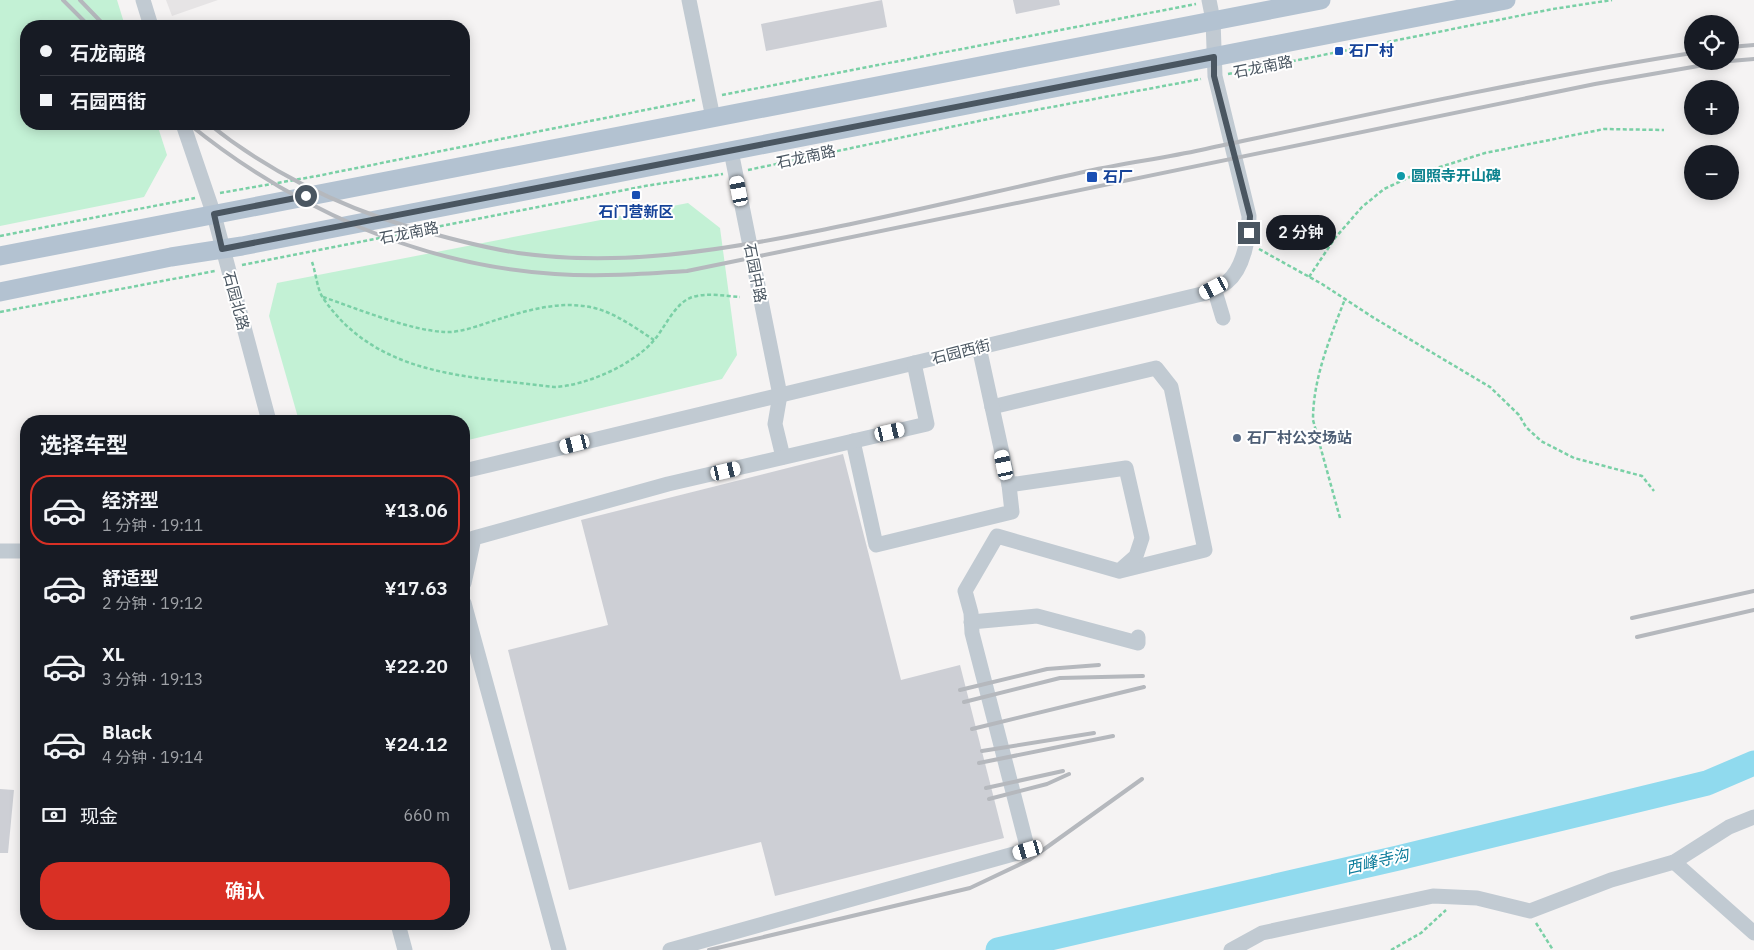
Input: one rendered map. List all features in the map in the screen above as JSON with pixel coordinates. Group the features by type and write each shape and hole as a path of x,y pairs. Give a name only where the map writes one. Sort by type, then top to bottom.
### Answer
{"main road":[{"path":"0,256 1321,0"},
{"name":"石龙南路","path":"0,292 171,257 222,249 1506,0"}],"street":[{"path":"143,0 149,20"},
{"path":"689,0 713,118"},
{"name":"石园西街","path":"470,470 1206,293 1227,282 1237,267 1247,242 1250,216 1214,76 1213,20 1209,1"},
{"name":"石园北路","path":"185,130 214,214 267,415"},
{"name":"石园中路","path":"731,151 780,395"},
{"path":"1214,288 1222,318"},
{"path":"853,441 876,545 1012,512 1009,484 979,347"},
{"path":"470,556 474,538 668,484 927,424 914,363"},
{"path":"670,950 1028,850 972,633 965,591 997,536 1119,572 1205,550 1171,387 1156,368 992,407"},
{"path":"780,395 774,424 783,457"},
{"path":"1009,484 1126,468 1142,538 1136,556 1119,572"},
{"path":"0,551 20,551"},
{"path":"971,622 1037,616 1138,643 1138,637"},
{"path":"470,625 559,950"},
{"path":"1232,950 1262,933 1433,896 1477,898 1530,910 1611,880 1674,862 1729,827 1754,817"},
{"path":"1674,862 1754,933"},
{"path":"399,930 404,950"}],"path":[{"name":"石龙南路","path":"0,312 645,186 736,172 993,118 1553,9 1612,0"},
{"path":"0,236 327,174 709,97 1209,1"},
{"path":"1309,277 1335,238 1362,208 1384,189 1414,175 1485,153 1604,129 1664,130"},
{"path":"1247,242 1490,386 1519,415 1526,427 1541,441 1574,458 1642,476 1654,491"},
{"path":"312,262 322,297 352,332 376,349 424,369 554,387 572,386 630,361 654,340 680,305 689,298 740,297"},
{"path":"322,297 395,321 444,332 461,330 552,306 597,308 625,321 654,340"},
{"path":"1340,518 1313,420 1313,404 1318,378 1345,299"},
{"path":"1391,950 1421,933 1459,897"},
{"path":"1530,910 1539,931 1553,950"}],"shaded area":[{"path":"166,0 218,0 172,16"}],"green space":[{"path":"0,0 117,0 123,20 20,20 20,130 159,130 167,155 144,197 0,226"},
{"path":"688,203 720,228 737,355 722,379 470,440 470,415 297,415 269,316 277,283"}],"building":[{"path":"882,0 887,27 766,51 761,24"},
{"path":"1013,0 1059,0 1060,5 1016,14"},
{"path":"843,454 901,680 960,665 1004,838 775,896 761,842 569,890 508,650 608,625 581,520"},
{"path":"0,789 14,790 8,853 0,853"}],"waterway":[{"name":"西峰寺沟","path":"998,950 1398,858 1707,783 1754,763"}],"railway":[{"path":"63,0 83,20"},
{"path":"80,0 99,20"},
{"path":"1739,46 1754,45"},
{"path":"217,130 278,171 328,197 406,226 490,248 518,253 556,257 631,257 668,255 780,238 885,217 1116,165 1187,153 1569,74 1684,54"},
{"path":"1739,60 1754,59"},
{"path":"197,130 271,182 360,228 407,245 455,259 505,268 555,274 621,275 687,271 1595,84 1684,68"},
{"path":"1632,618 1754,591"},
{"path":"1637,637 1754,610"},
{"path":"960,690 1047,669 1099,665"},
{"path":"964,702 1060,678 1143,676"},
{"path":"972,729 1144,687"},
{"path":"982,751 1094,733"},
{"path":"979,763 1113,736"},
{"path":"986,788 1063,771"},
{"path":"989,799 1047,784 1069,774"},
{"path":"709,950 970,888 1029,860 1142,779"}],"place":[{"name":"石厂村","path":"1339,51"},
{"name":"圆照寺开山碑","path":"1401,176"},
{"name":"石厂","path":"1092,177"},
{"name":"石门营新区","path":"636,195"},
{"name":"石厂村公交场站","path":"1237,438"}],"route":[{"path":"306,196 214,214 222,249 1214,57 1214,76 1250,216 1249,233"}]}
